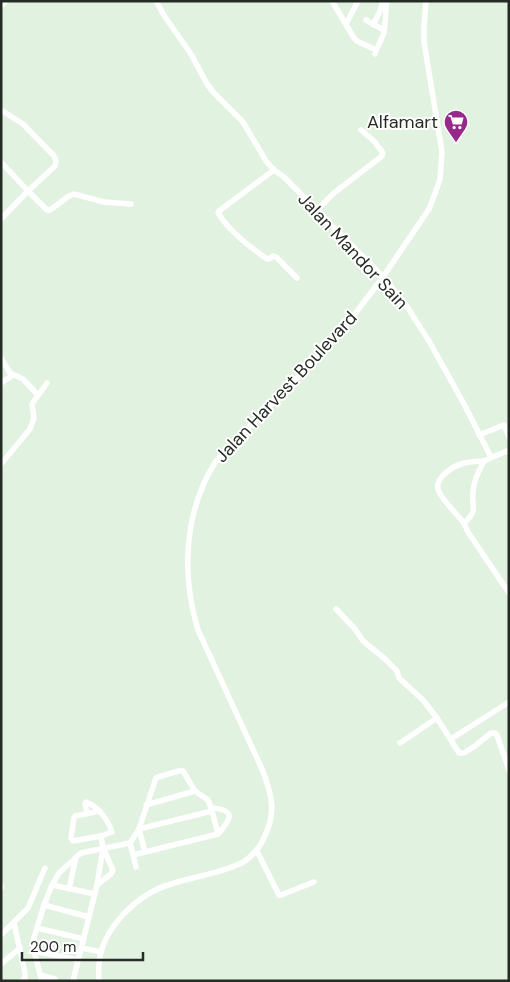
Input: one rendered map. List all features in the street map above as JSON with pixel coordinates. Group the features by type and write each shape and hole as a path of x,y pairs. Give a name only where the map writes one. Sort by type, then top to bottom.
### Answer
{"street":[{"path":"1,6 6,1"},
{"name":"Jalan Mandor Sain","path":"156,1 191,54 207,84 242,122 266,161 383,277 404,302 417,321 464,404 491,457"},
{"path":"346,24 358,1"},
{"path":"332,2 354,38 375,52 384,30 383,10 385,1"},
{"name":"Jalan Harvest Boulevard","path":"100,981 99,966 101,952 115,924 131,906 147,894 169,884 238,865 257,851 270,824 272,805 262,769 198,630 192,612 188,561 194,511 204,482 216,461 338,336 383,277 429,209 440,179 442,152 424,42 426,1"},
{"path":"373,24 383,10"},
{"path":"366,20 384,30"},
{"path":"1,110 23,124 56,160 55,166 1,219"},
{"path":"317,210 334,193 382,156 383,153 380,148 361,130"},
{"path":"1,162 49,211 74,194 104,202 131,204"},
{"path":"274,170 218,212 246,243 267,259 273,256 276,257 297,278"},
{"path":"1,358 10,373 23,379 38,395"},
{"path":"1,383 14,375"},
{"path":"1,464 30,429 34,418 32,404 47,382"},
{"path":"480,435 504,425 509,437"},
{"path":"509,450 484,461 462,463 446,472 440,478 438,484 439,492 464,523 509,593"},
{"path":"464,523 474,510 473,490 478,472 484,461"},
{"path":"336,608 363,641 384,658 397,671 399,678 423,700 438,718 459,753 464,754 491,733 494,733 497,735 509,770"},
{"path":"451,739 509,702"},
{"path":"400,743 438,718"},
{"path":"136,866 130,842 139,829 154,781 158,777 179,770 185,772 195,791 208,800 218,834"},
{"path":"146,805 195,791"},
{"path":"50,979 41,978 33,941 52,885 59,874 76,857 102,842 112,832 100,811 86,802 87,813"},
{"path":"133,854 218,834 230,815 220,808 212,809 139,829"},
{"path":"100,811 74,817 71,838 75,841 130,842"},
{"path":"139,829 145,852"},
{"path":"97,885 111,874 113,870 102,842"},
{"path":"73,981 97,885 102,842"},
{"path":"257,851 279,895 314,882"},
{"path":"69,889 76,857"},
{"path":"1,935 31,904 45,868"},
{"path":"52,885 94,894"},
{"path":"44,906 89,917"},
{"path":"14,923 20,948 24,980"},
{"path":"37,928 84,939"},
{"path":"1,964 20,948"},
{"path":"82,948 101,952"},
{"path":"34,951 78,960"}],"place":[{"name":"Alfamart","path":"456,143"}]}
